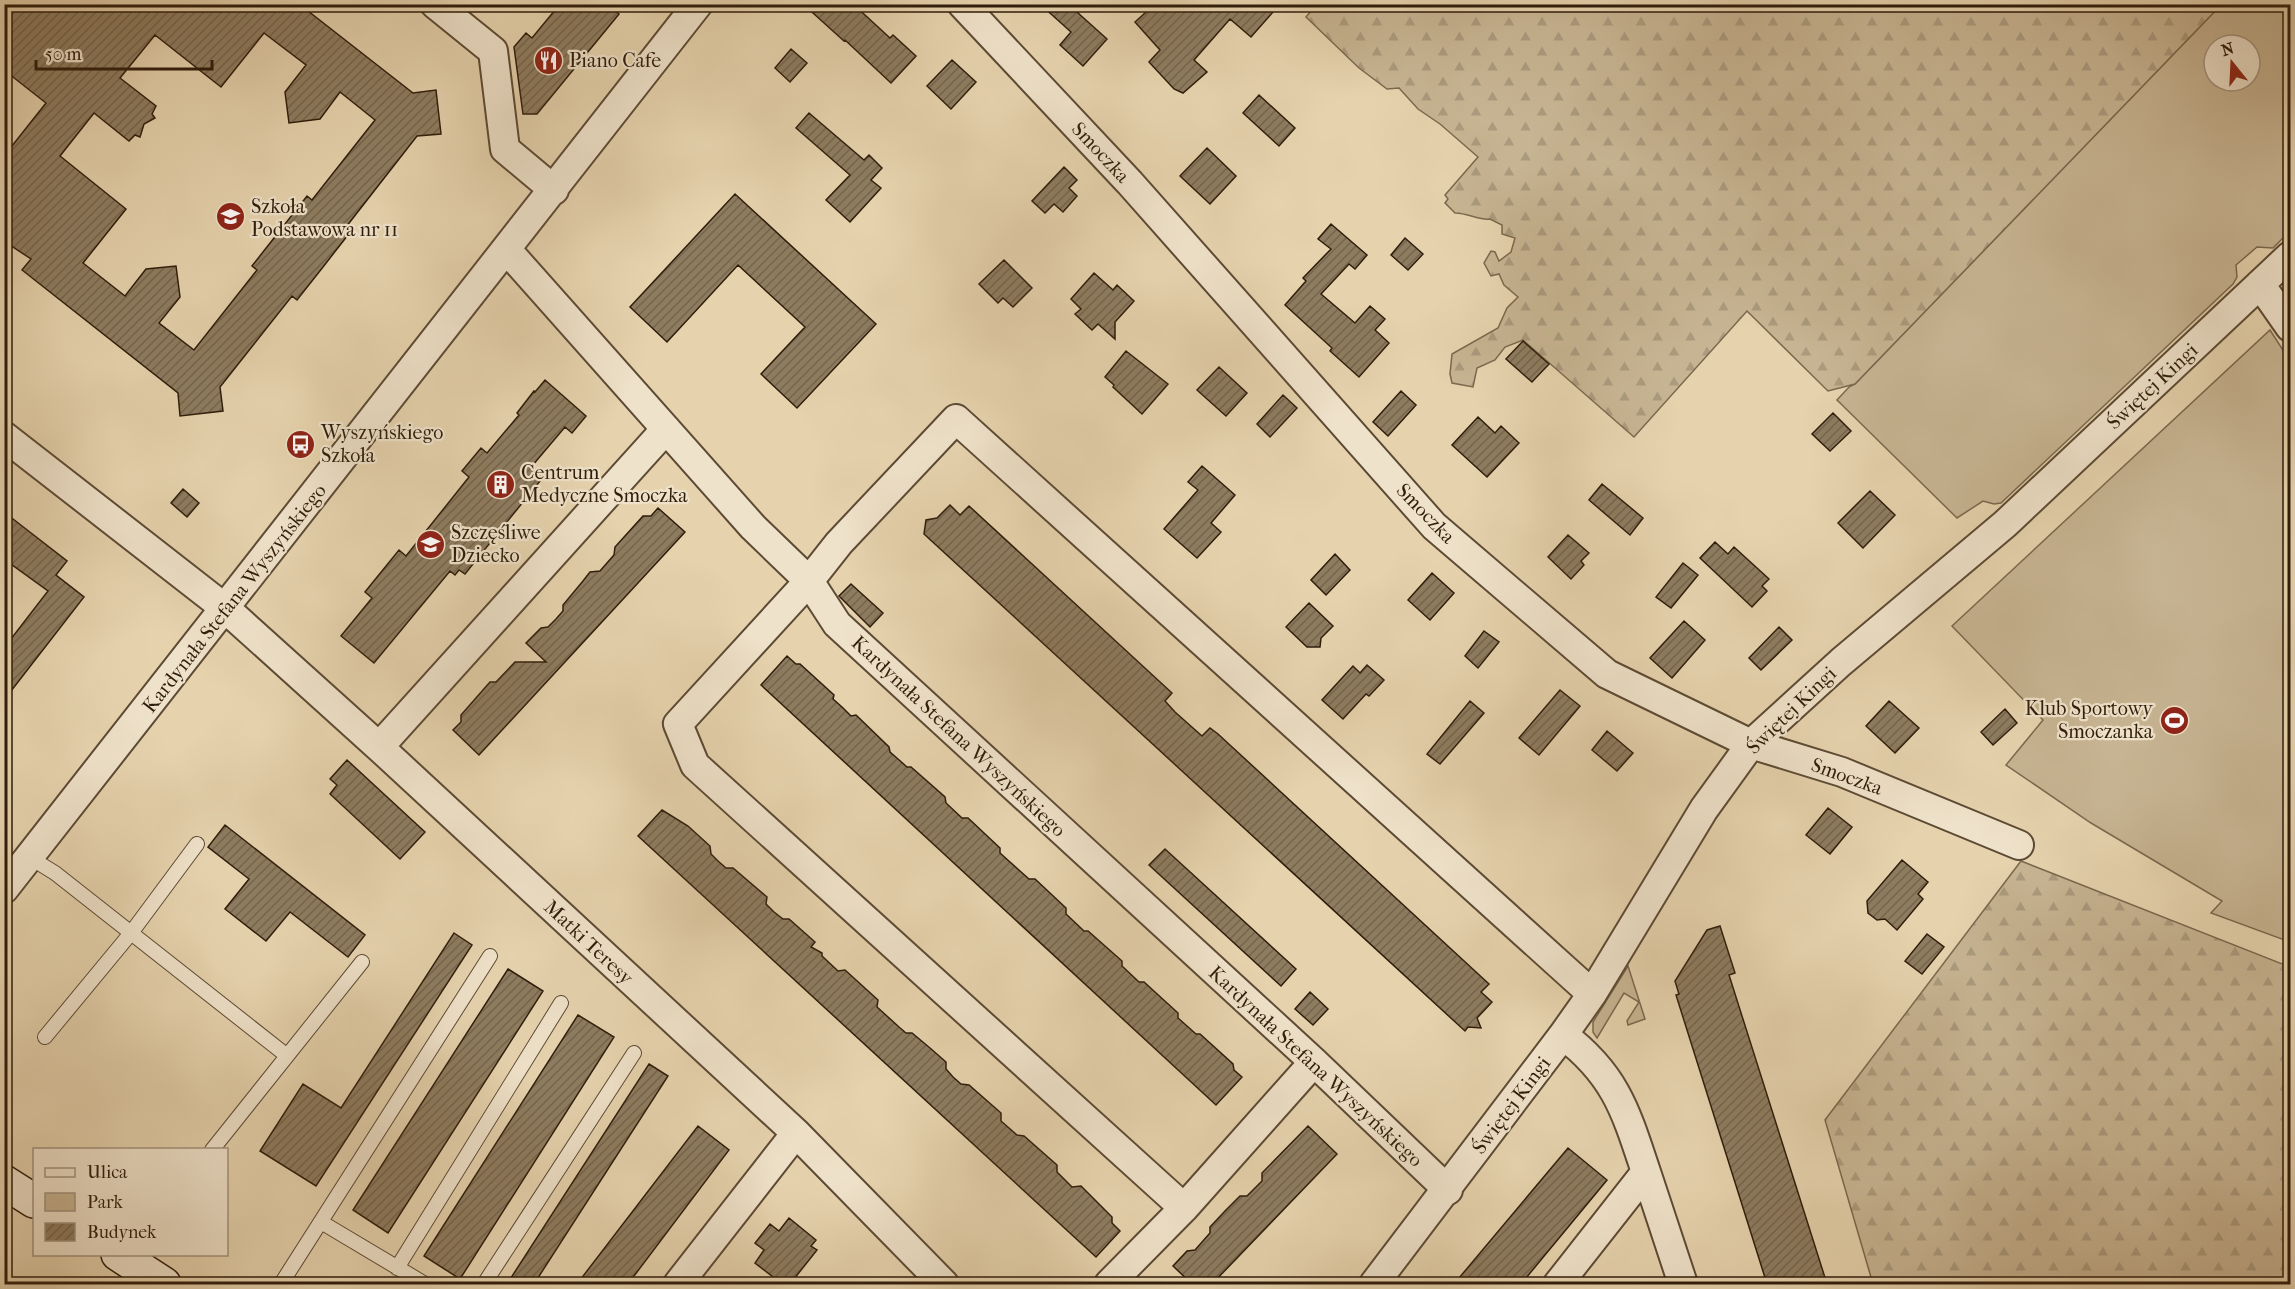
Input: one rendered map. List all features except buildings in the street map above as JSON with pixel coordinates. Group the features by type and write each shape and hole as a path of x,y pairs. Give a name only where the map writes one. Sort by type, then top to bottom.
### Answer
{"street":[{"path":"435,4 494,51 505,149 554,190"},
{"name":"Kardynała Stefana Wyszyńskiego","path":"4,889 226,609 263,558 698,4"},
{"name":"Smoczka","path":"962,4 1130,183 1434,526 1606,674 1751,744 1842,772 2019,844"},
{"name":"Kardynała Stefana Wyszyńskiego","path":"506,249 753,527 809,581 837,624 1314,1062 1448,1190"},
{"name":"Świętej Kingi","path":"1374,1284 1448,1190 1592,994 1704,809 1751,744 1841,662 2005,524 2290,256"},
{"path":"2260,284 2290,327"},
{"path":"1184,1208 695,765 678,724 809,581 838,543 956,419 1592,994"},
{"path":"379,747 666,429"},
{"name":"Matki Teresy","path":"4,436 226,609 379,747 796,1133 944,1284"},
{"path":"1563,1035 1594,1060 1611,1082 1625,1110 1683,1284"},
{"path":"1109,1284 1184,1208 1314,1062"},
{"path":"678,1284 796,1133"},
{"path":"1558,1284 1646,1172"},
{"path":"4,1182 33,1200"},
{"path":"121,1256 164,1284"}],"lane":[{"path":"45,1037 131,933 197,844"},
{"path":"29,857 55,873 286,1055"},
{"path":"281,1284 490,956"},
{"path":"213,1148 362,962"},
{"path":"397,1268 561,1003"},
{"path":"484,1284 634,1053"},
{"path":"321,1222 425,1284"}],"green space":[{"path":"1317,4 2221,5 1855,384 1828,391 1747,311 1634,437 1523,340 1505,347 1495,360 1477,368 1473,387 1452,383 1450,374 1452,354 1498,328 1507,308 1518,297 1504,285 1499,274 1491,276 1484,263 1491,251 1495,252 1499,261 1511,252 1515,238 1502,234 1502,225 1490,219 1455,213 1445,203 1448,199 1445,195 1478,157 1440,124 1418,109 1399,88 1387,89 1359,68 1306,17"},
{"path":"2221,5 2290,5 2290,231 2273,248 2257,247 2236,265 2237,277 2233,284 2001,503 1983,501 1957,518 1837,400 1855,384"},
{"name":"Klub Sportowy Smoczanka","path":"2270,330 2290,361 2290,942 2211,913 2222,901 2091,823 2006,765 2043,720 1952,626"},
{"path":"2021,861 2290,967 2290,1284 1873,1284 1825,1120"},
{"path":"1628,966 1645,1019 1628,1025 1627,1021 1639,1002 1624,993 1597,1038 1593,1032 1593,1022"}],"place":[{"name":"Piano Cafe","path":"548,60"},
{"name":"Szkoła Podstawowa nr 11","path":"230,217"},
{"name":"Wyszyńskiego Szkoła","path":"300,444"},
{"name":"Centrum Medyczne Smoczka","path":"500,484"},
{"name":"Szczęśliwe Dziecko","path":"430,544"},
{"name":"Klub Sportowy Smoczanka","path":"2174,720"}]}
